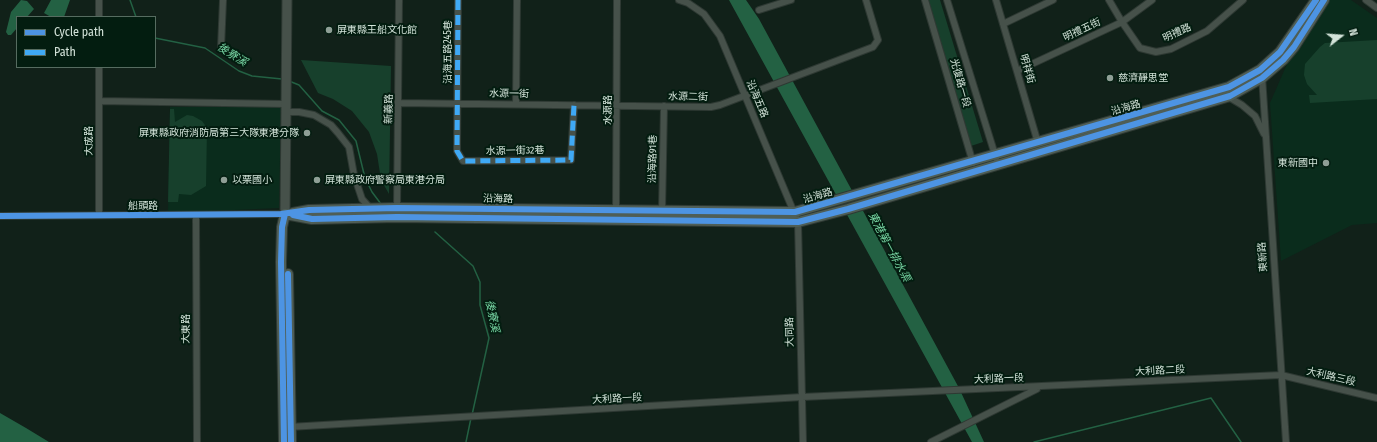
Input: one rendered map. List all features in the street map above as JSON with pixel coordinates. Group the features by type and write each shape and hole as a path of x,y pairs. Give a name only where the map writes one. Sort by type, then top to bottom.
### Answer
{"main road":[{"path":"284,442 287,427 287,0"},
{"name":"沿海路","path":"286,214 309,210 370,208 397,212 420,218 616,216 662,212 796,217 844,199 972,160 1038,144 1214,92 1261,74 1290,39 1316,0"},
{"name":"沿海路","path":"286,214 312,219 397,212 616,216 796,217 848,209 1227,96 1261,74 1294,47 1324,0"},
{"path":"287,427 291,442"}],"street":[{"path":"99,0 99,16"},
{"path":"221,48 223,0"},
{"name":"新義路","path":"397,212 399,0"},
{"name":"沿海五路245巷","path":"458,0 458,103"},
{"path":"516,104 517,0"},
{"name":"水源路","path":"616,216 618,106 617,0"},
{"name":"沿海五路","path":"679,0 688,3 704,14 720,36 796,217"},
{"path":"759,10 791,0"},
{"name":"水源二街","path":"618,106 710,107 745,96 873,47 878,40 866,0"},
{"name":"光復路一段","path":"925,0 975,171"},
{"name":"光復路一段","path":"947,0 998,165"},
{"name":"明祥街","path":"996,0 1038,144"},
{"path":"1003,24 1053,0"},
{"name":"明禮路","path":"1109,0 1140,48 1156,52 1171,49 1206,31 1243,0"},
{"name":"明禮五街","path":"1017,71 1122,22 1152,0"},
{"path":"1366,0 1377,8"},
{"name":"大成路","path":"99,68 99,215"},
{"name":"東新路","path":"1261,74 1286,442"},
{"path":"1227,96 1242,105 1254,116 1265,136"},
{"path":"99,101 286,108 314,115 331,125 350,147 354,175 362,199 370,208"},
{"name":"水源一街","path":"399,103 618,106"},
{"name":"水源一街32巷","path":"458,103 457,151 463,162 571,160 574,105"},
{"name":"沿海路91巷","path":"662,212 664,106"},
{"name":"船頭路","path":"0,216 196,216 286,214"},
{"name":"大東路","path":"196,216 197,442"},
{"name":"大同路","path":"796,217 803,442"},
{"name":"大利路二段","path":"1040,388 1281,375"},
{"name":"大利路三段","path":"1281,375 1377,398"},
{"path":"931,442 1040,388"},
{"name":"大利路一段","path":"287,427 802,398 1040,388"}],"shaded area":[{"path":"21,0 27,1 34,9 28,16 16,16 16,29 11,35 8,35 6,32 11,12"},
{"path":"51,0 70,0 64,16 49,16 44,13"},
{"path":"729,0 746,0 759,19 959,388 984,442 972,442"},
{"path":"928,0 940,0 983,142 971,146"},
{"name":"東新國中","path":"1329,0 1351,0 1377,18 1377,223 1352,225 1281,261 1270,103 1287,64"},
{"path":"1377,40 1377,99 1310,103 1309,95 1317,95 1307,84 1304,75 1305,64 1320,47 1325,43"},
{"path":"301,60 391,66 389,194 381,180 377,154 369,132 352,111 333,99 318,93"},
{"name":"以栗國小","path":"170,107 281,107 279,208 168,213"},
{"path":"170,109 174,109 175,122 187,115 193,116 202,121 207,128 206,186 191,195 179,194 178,202 168,202"},
{"path":"0,413 26,428 49,442 0,442"}],"waterway":[{"name":"後寮溪","path":"130,0 136,16"},
{"name":"後寮溪","path":"156,38 205,48 239,71 252,76 282,79"},
{"path":"289,81 299,85 322,111 339,120 356,141 365,178 372,192 381,204"},
{"name":"後寮溪","path":"435,232 473,266 480,282 480,305 489,338 472,415"},
{"path":"1034,442 1211,398 1241,442"},
{"name":"後寮溪","path":"466,442 471,418"}],"marked path":[{"path":"458,0 457,151 463,161 571,160 574,105"}],"cycle path":[{"path":"0,216 281,214 309,210 397,208 795,212 1229,87 1260,70 1280,52 1316,0"},
{"path":"293,215 312,219 397,217 798,222 848,209 1230,96 1262,78 1283,60 1294,47 1324,0"},
{"path":"284,442 281,262 282,227 285,214"},
{"path":"288,274 291,442"}],"place":[{"name":"屏東縣王船文化館","path":"329,30"},
{"name":"慈濟靜思堂","path":"1110,78"},
{"name":"屏東縣政府消防局第三大隊東港分隊","path":"307,133"},
{"name":"東新國中","path":"1326,163"},
{"name":"以栗國小","path":"224,180"},
{"name":"屏東縣政府警察局東港分局","path":"317,180"}],"water label":[{"name":"東港第一排水渠","path":"889,247"}]}
